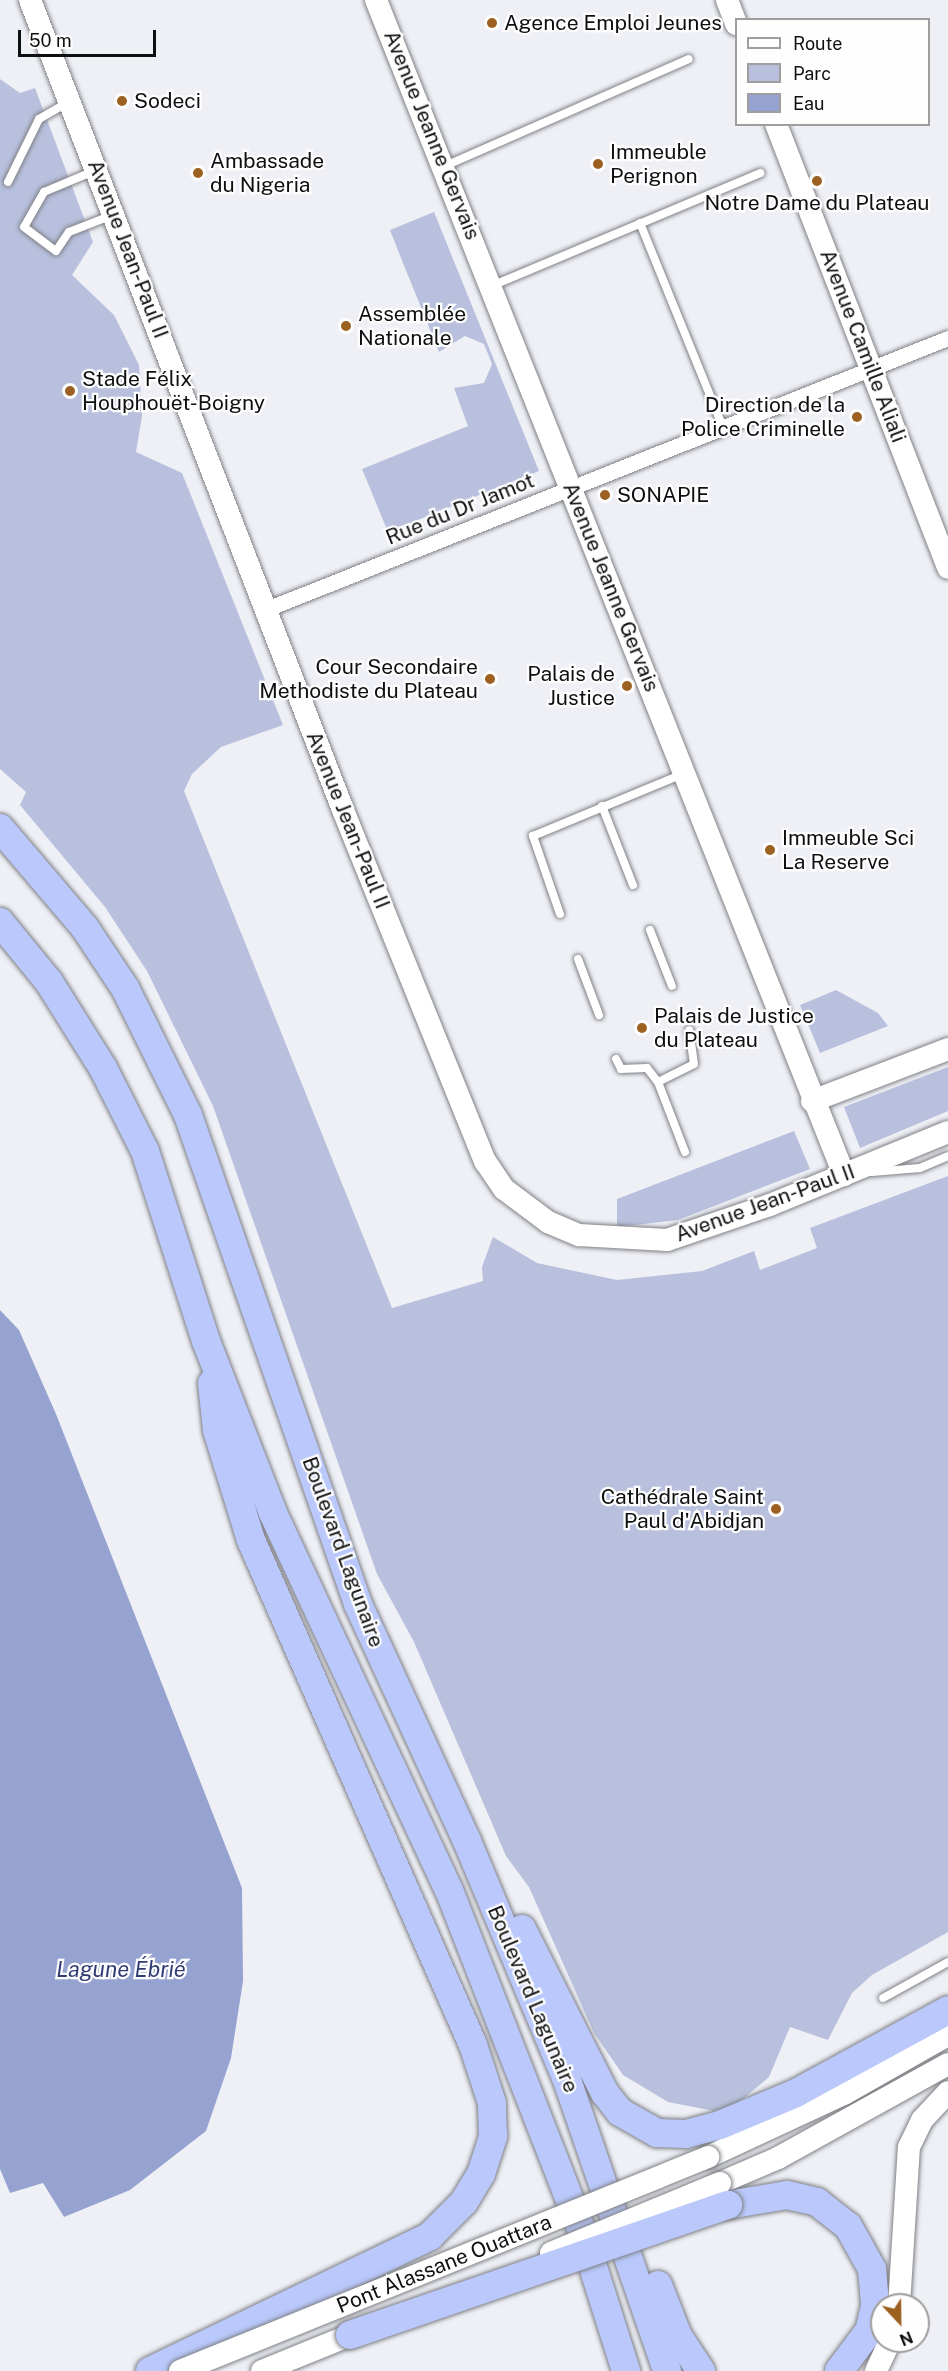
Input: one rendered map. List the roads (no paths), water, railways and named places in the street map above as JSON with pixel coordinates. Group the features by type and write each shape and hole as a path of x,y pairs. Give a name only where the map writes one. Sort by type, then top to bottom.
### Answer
{"highway":[{"name":"Boulevard Lagunaire","path":"0,828 85,928 125,988 189,1115 358,1604 467,1841 609,2192 667,2371"},
{"name":"Boulevard Lagunaire","path":"0,922 49,982 103,1068 145,1151 206,1341 273,1513 449,1890 582,2232 626,2371"},
{"path":"150,2371 430,2236 464,2202 481,2174 493,2136 485,2077 251,1540 218,1430 206,1341"},
{"path":"467,1841 523,1932 605,2092 620,2112 657,2133 686,2134 720,2125 785,2098 948,2010"},
{"path":"609,2192 678,2336 701,2371"},
{"path":"350,2336 724,2194 787,2195 817,2202 853,2232 872,2270 875,2306 869,2331 839,2371"}],"main road":[{"name":"Avenue Jean-Paul II","path":"30,0 264,610 485,1161 504,1189 548,1222 579,1236 667,1240 844,1175 948,1132"},
{"name":"Avenue Jeanne Gervais","path":"376,0 494,285 571,488 812,1101 844,1175"},
{"path":"727,0 735,21"},
{"name":"Avenue Camille Aliali","path":"777,126 873,368 948,568"},
{"path":"812,1101 948,1049"},
{"name":"Pont Alassane Ouattara","path":"180,2371 708,2157 844,2094 948,2035"},
{"path":"724,2194 778,2158 948,2064"},
{"path":"900,2293 909,2147 922,2120 948,2092"},
{"name":"Pont Alassane Ouattara","path":"262,2371 350,2336"},
{"path":"876,2371 884,2353"}],"street":[{"name":"Rue du Dr Jamot","path":"264,610 948,338"}],"lane":[{"path":"444,166 688,59"},
{"path":"8,182 39,119 70,102"},
{"path":"96,170 44,192 24,227 56,251 69,232 114,215"},
{"path":"494,285 760,173"},
{"path":"640,223 723,427"},
{"path":"560,914 532,836 684,774"},
{"path":"602,806 633,885"},
{"path":"650,930 672,986"},
{"path":"578,959 599,1015"},
{"path":"658,1082 694,1064 689,1030"},
{"path":"616,1059 621,1069 647,1068 658,1082 685,1152"},
{"path":"844,1175 920,1168 948,1156"},
{"path":"883,1998 948,1962"}],"water":[{"name":"Lagune Ébrié","path":"0,1310 19,1330 56,1414 242,1888 243,1981 231,2058 206,2131 130,2190 64,2217 43,2183 10,2193 0,2169"}],"place":[{"name":"Agence Emploi Jeunes","path":"492,23"},
{"name":"Sodeci","path":"122,101"},
{"name":"Immeuble Perignon","path":"598,164"},
{"name":"Ambassade du Nigeria","path":"198,173"},
{"name":"Notre Dame du Plateau","path":"817,181"},
{"name":"Assemblée Nationale","path":"346,326"},
{"name":"Stade Félix Houphouët-Boigny","path":"70,391"},
{"name":"Direction de la Police Criminelle","path":"857,417"},
{"name":"SONAPIE","path":"605,495"},
{"name":"Cour Secondaire Methodiste du Plateau","path":"490,679"},
{"name":"Palais de Justice","path":"627,686"},
{"name":"Immeuble Sci La Reserve","path":"770,850"},
{"name":"Palais de Justice du Plateau","path":"642,1028"},
{"name":"Cathédrale Saint Paul d'Abidjan","path":"776,1509"}]}
